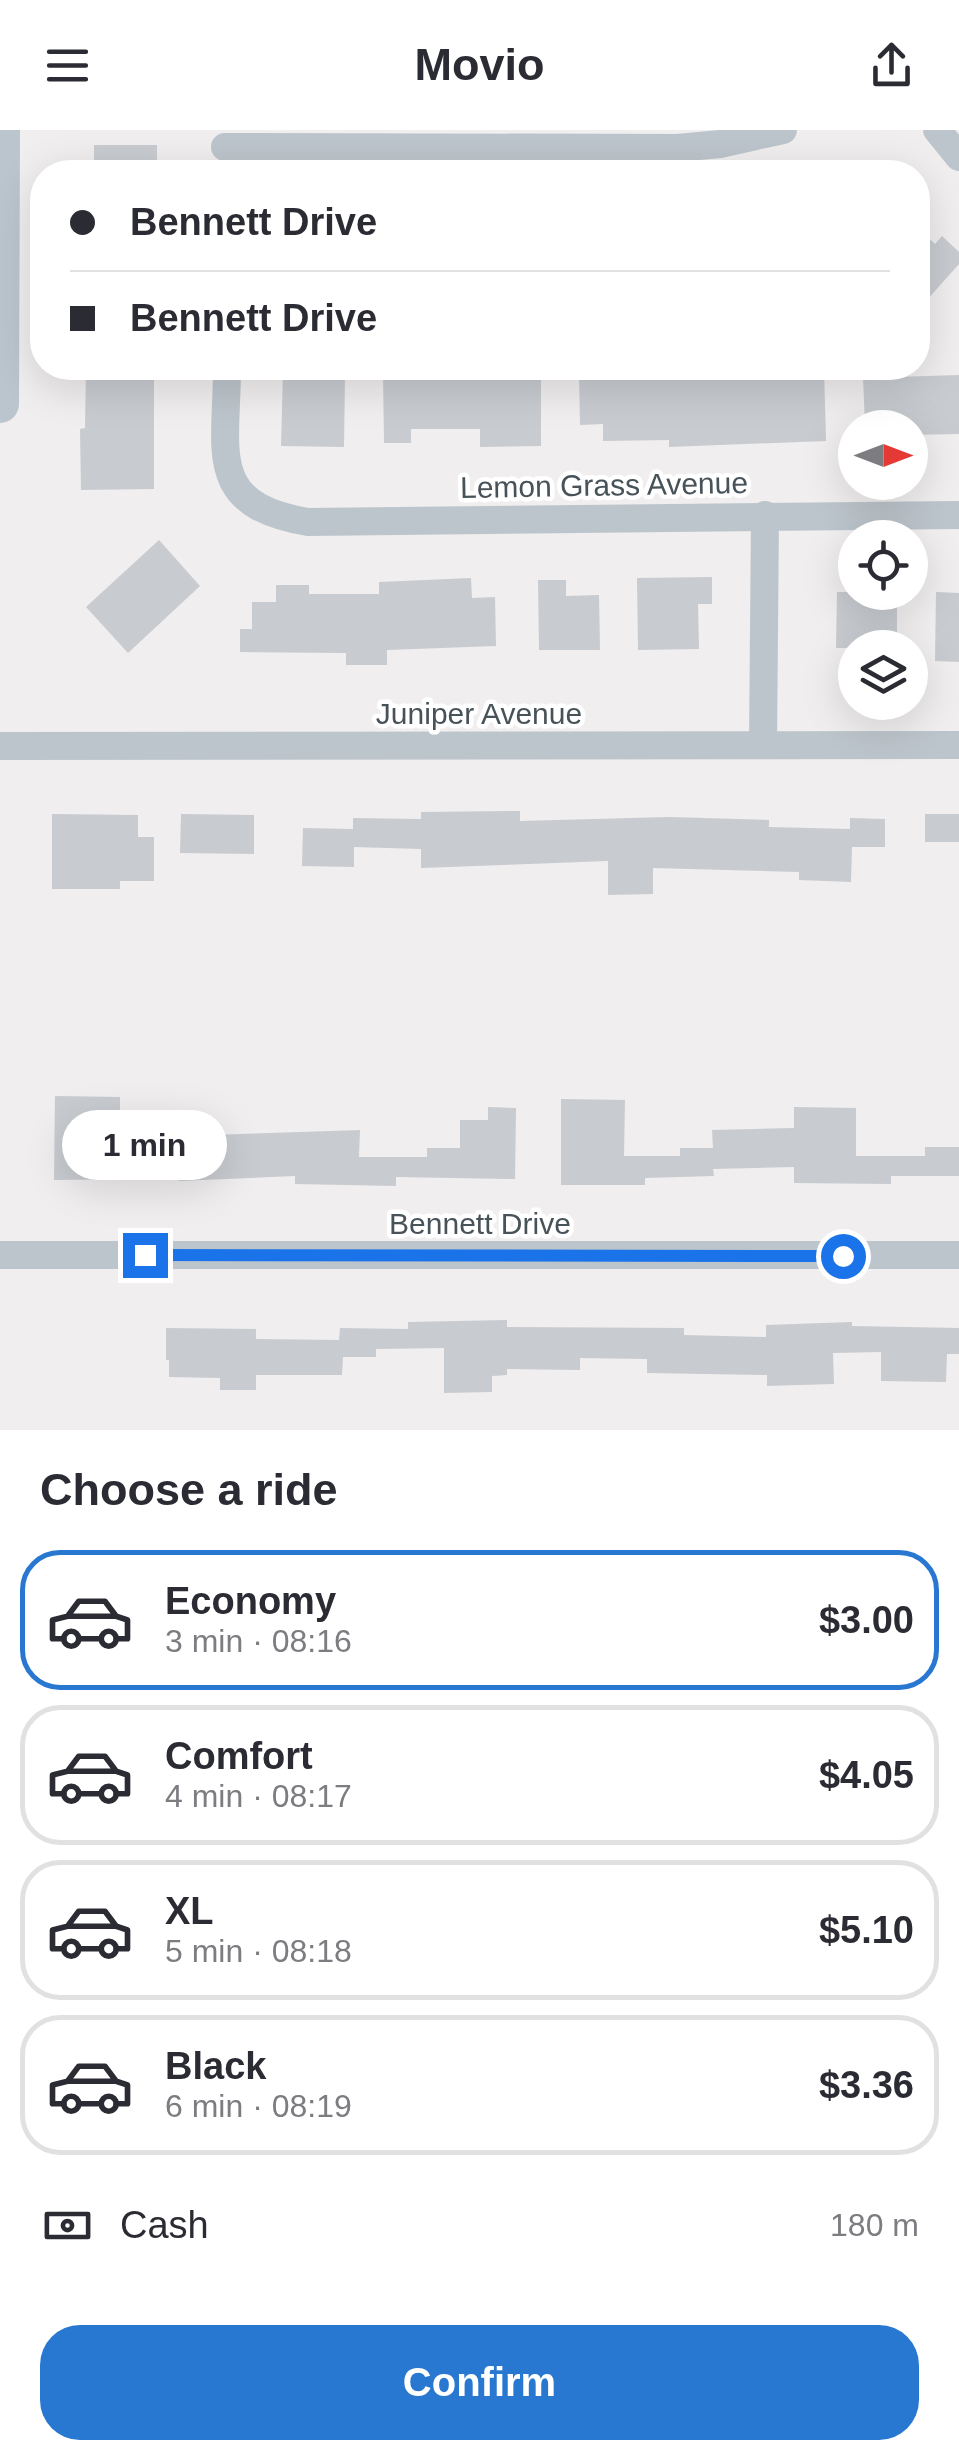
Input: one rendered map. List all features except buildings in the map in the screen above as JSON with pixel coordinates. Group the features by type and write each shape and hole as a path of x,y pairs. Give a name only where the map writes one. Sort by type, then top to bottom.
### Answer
{"street":[{"path":"0,130 0,404"},
{"path":"226,150 678,148 720,144 784,130"},
{"path":"937,130 959,157"},
{"name":"Lemon Grass Avenue","path":"226,380 227,468 236,490 253,506 277,517 308,522 765,514 959,516"},
{"path":"763,745 765,514"},
{"name":"Juniper Avenue","path":"0,746 959,745"},
{"name":"Bennett Drive","path":"0,1256 959,1256"}],"route":[{"path":"145,1255 843,1256"}]}
